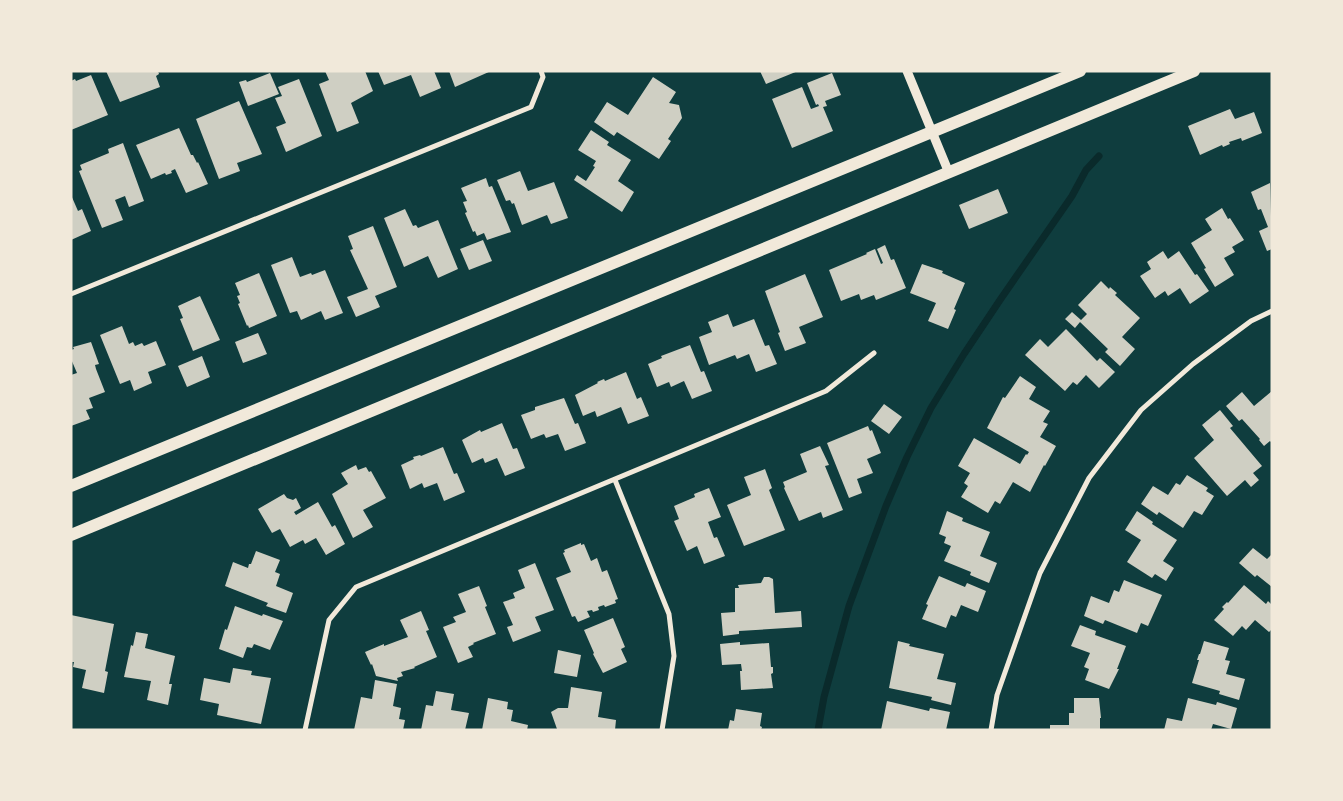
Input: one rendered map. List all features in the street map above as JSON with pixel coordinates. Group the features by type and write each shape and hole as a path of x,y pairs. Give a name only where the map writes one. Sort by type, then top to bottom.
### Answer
{"main road":[{"path":"71,486 1080,71"},
{"path":"71,535 1194,71"}],"street":[{"path":"907,71 949,172"},
{"path":"71,294 530,107 542,74"},
{"path":"991,730 997,695 1040,573 1088,478 1141,410 1193,364 1251,321 1272,311"},
{"path":"305,730 329,620 356,587 826,391 874,353"},
{"path":"615,480 669,614 674,656 662,730"}],"building":[{"path":"106,71 158,71 159,74 156,76 160,87 120,102"},
{"path":"325,71 365,71 373,91 351,103 359,123 337,132 319,84 329,80"},
{"path":"378,71 434,71 441,88 420,97 411,75 384,85"},
{"path":"449,71 491,71 455,87"},
{"path":"760,71 798,71 766,84"},
{"path":"270,73 279,94 248,106 239,82 246,80 247,82"},
{"path":"832,73 841,95 825,101 827,106 823,107 833,131 792,148 772,99 802,87 811,109 819,106 818,104 816,105 807,83"},
{"path":"91,75 108,115 71,130 71,81"},
{"path":"653,77 676,92 669,103 679,105 682,118 668,139 671,141 659,159 617,132 614,136 594,122 607,102 628,115"},
{"path":"299,79 322,136 286,152 276,127 286,123 275,98 282,96 278,87"},
{"path":"239,101 262,154 237,163 240,171 219,179 196,119"},
{"path":"1230,109 1235,119 1254,112 1262,133 1242,141 1241,138 1229,142 1230,144 1223,147 1222,145 1200,155 1188,126"},
{"path":"179,128 191,155 198,162 208,184 186,193 175,169 171,171 172,173 166,175 165,173 151,179 136,145"},
{"path":"591,130 609,142 607,145 631,160 618,181 634,192 622,212 574,180 577,175 586,181 595,167 593,166 596,161 578,150"},
{"path":"123,143 144,201 129,207 125,196 115,200 123,220 102,228 79,171 82,170 80,165 109,153 108,149"},
{"path":"520,171 528,191 554,182 568,218 551,224 547,215 522,225 514,203 512,204 510,200 506,201 497,180"},
{"path":"486,178 489,187 492,186 511,232 487,240 484,233 477,236 475,231 473,232 465,213 467,212 463,202 467,201 461,188"},
{"path":"1270,183 1272,249 1267,251 1259,231 1268,227 1261,209 1258,210 1251,192"},
{"path":"998,189 1008,213 969,229 959,205"},
{"path":"71,195 78,211 82,209 91,231 71,240"},
{"path":"1222,208 1244,240 1232,247 1235,252 1224,258 1234,275 1215,287 1191,243 1212,230 1205,219"},
{"path":"405,209 413,226 416,225 418,228 438,220 458,269 438,278 428,256 404,267 384,218"},
{"path":"373,226 397,287 375,296 380,307 356,317 347,297 368,289 350,250 353,249 348,236"},
{"path":"483,240 492,261 469,270 460,249"},
{"path":"885,245 891,260 894,259 906,288 876,300 874,295 861,300 859,294 841,301 829,270 875,249 881,264 883,263 877,249"},
{"path":"1163,251 1168,259 1179,251 1195,275 1197,274 1209,291 1190,304 1180,288 1168,296 1165,291 1155,298 1140,276 1151,269 1147,262"},
{"path":"292,257 300,277 325,270 343,313 325,320 321,311 301,320 297,311 290,313 271,265"},
{"path":"922,264 943,271 942,273 965,283 948,329 928,321 936,303 910,293"},
{"path":"259,273 277,316 249,328 238,304 240,303 237,296 240,295 235,283"},
{"path":"805,274 823,317 799,327 806,343 785,351 765,291"},
{"path":"1101,281 1109,289 1110,287 1117,293 1115,295 1140,318 1122,337 1135,349 1120,366 1105,352 1108,349 1080,322 1075,328 1065,319 1072,312 1081,320 1087,314 1078,305"},
{"path":"200,296 220,340 193,351 180,319 183,318 178,306"},
{"path":"728,314 733,327 754,319 765,346 769,345 777,364 756,372 749,354 737,359 735,355 709,365 699,337 712,332 708,322"},
{"path":"122,326 129,344 133,342 135,346 142,343 144,346 156,341 166,365 148,372 152,383 134,391 130,380 120,384 100,335"},
{"path":"1066,329 1097,361 1100,358 1115,372 1099,388 1086,375 1077,385 1073,382 1065,391 1025,355 1040,339 1048,347"},
{"path":"258,333 267,354 243,363 235,342"},
{"path":"91,342 99,364 95,365 96,369 105,392 89,398 93,408 86,410 90,419 71,426 71,375 77,373 71,359 71,350 74,349 73,347"},
{"path":"690,345 701,372 704,371 712,391 692,399 684,381 671,387 669,382 657,387 648,364 662,358 661,356"},
{"path":"202,356 210,377 187,387 178,366"},
{"path":"626,372 637,399 641,397 649,416 628,424 621,407 597,417 595,411 583,416 575,395 597,382 604,379 605,381"},
{"path":"1020,376 1036,387 1029,399 1050,411 1043,422 1048,424 1040,437 1056,446 1030,492 1013,482 1000,504 995,501 988,513 961,497 968,486 964,483 970,473 958,466 974,438 1020,464 1027,455 1029,452 987,428 1003,397 1005,398"},
{"path":"1272,391 1272,443 1270,441 1264,446 1242,419 1239,421 1226,406 1242,392 1254,406"},
{"path":"564,398 575,424 578,423 586,443 565,451 558,434 546,438 544,434 531,439 521,415 535,410 535,407"},
{"path":"884,404 902,417 889,434 871,421"},
{"path":"1220,410 1233,426 1230,428 1262,466 1253,473 1259,480 1251,487 1245,480 1227,496 1194,458 1214,440 1202,425"},
{"path":"502,423 513,449 517,448 525,468 505,476 497,458 485,463 483,458 472,463 462,440 480,430 481,432"},
{"path":"868,426 870,431 872,430 881,453 867,459 873,473 857,479 862,493 849,498 827,443"},
{"path":"820,446 829,465 825,466 843,510 823,518 821,512 799,521 783,482 807,472 800,454"},
{"path":"443,447 454,474 457,473 465,492 444,501 437,483 424,488 422,483 410,489 401,465 414,459 413,457 421,456"},
{"path":"356,465 358,470 366,467 369,472 371,471 386,498 363,510 373,527 353,538 332,494 348,484 341,473"},
{"path":"765,469 772,488 769,490 785,530 744,546 727,505 751,495 744,477"},
{"path":"1187,475 1208,488 1206,491 1214,496 1202,515 1194,511 1183,528 1159,512 1157,515 1141,504 1153,486 1168,495 1176,483 1180,485"},
{"path":"709,488 721,517 708,522 714,538 717,537 725,556 704,564 697,546 687,551 674,521 679,519 674,506 695,497 694,494"},
{"path":"284,494 287,498 293,500 296,498 301,508 294,512 296,515 318,502 332,527 335,525 345,544 326,555 316,538 305,544 303,540 290,547 280,529 272,533 258,509"},
{"path":"947,511 963,518 962,521 990,532 980,556 997,563 989,583 970,575 971,572 944,561 951,546 944,543 946,537 939,534"},
{"path":"1137,511 1153,522 1152,524 1177,540 1163,561 1174,568 1166,581 1155,574 1152,578 1127,562 1141,540 1125,530"},
{"path":"581,543 581,545 584,544 591,561 597,558 602,572 607,570 618,599 615,600 616,603 605,607 604,605 598,607 599,610 587,611 590,617 578,622 575,616 572,617 556,578 571,572 563,553 565,552 564,550"},
{"path":"1253,548 1267,559 1272,554 1272,587 1257,575 1255,577 1239,563"},
{"path":"256,551 280,560 275,572 280,574 276,586 293,593 286,613 266,606 268,603 225,586 233,562 248,568"},
{"path":"535,563 554,610 535,617 541,631 513,642 507,627 513,625 503,602 515,598 513,593 525,588 518,570"},
{"path":"939,576 965,587 967,583 986,591 978,612 961,605 956,617 951,615 946,628 922,619 928,605 926,604"},
{"path":"764,577 773,579 775,613 801,611 802,627 739,631 739,634 723,636 721,613 735,612 735,588 739,588 738,585 761,583"},
{"path":"1124,580 1162,595 1148,626 1141,623 1137,633 1105,620 1103,624 1084,616 1091,596 1109,603 1114,590 1119,592"},
{"path":"1244,585 1266,604 1268,601 1272,605 1272,629 1269,632 1255,620 1246,630 1242,626 1233,636 1214,620 1224,609 1222,607"},
{"path":"479,586 496,634 473,643 468,647 473,657 458,663 443,627 456,622 453,617 466,612 458,594"},
{"path":"235,606 283,621 270,650 254,644 252,648 247,647 243,658 219,649"},
{"path":"421,611 429,630 426,631 437,657 415,668 401,672 403,676 397,678 398,681 376,676 365,652 408,637 400,620"},
{"path":"71,615 114,624 105,671 108,672 104,693 82,688 86,670 73,667 74,662 71,662"},
{"path":"613,618 625,647 621,649 627,662 603,673 584,630"},
{"path":"1080,625 1096,631 1095,635 1126,646 1117,669 1119,669 1109,689 1085,680 1089,669 1084,667 1090,653 1071,646"},
{"path":"136,632 148,634 145,648 175,656 169,684 172,684 168,705 147,700 151,681 124,677"},
{"path":"898,641 910,644 909,646 944,654 937,679 956,683 951,705 931,700 932,697 889,688"},
{"path":"1204,641 1229,648 1225,660 1230,661 1226,674 1245,679 1239,700 1219,694 1220,691 1192,683 1199,660 1197,660"},
{"path":"740,642 740,645 769,643 771,667 773,667 773,673 771,674 773,688 741,690 741,664 722,665 720,644"},
{"path":"558,650 581,655 577,677 554,673"},
{"path":"233,668 252,671 251,675 271,678 261,724 217,715 219,704 200,700 204,678 230,683"},
{"path":"375,680 397,684 393,706 401,708 399,719 405,720 403,730 354,730 361,697 372,699"},
{"path":"571,687 602,692 598,717 616,720 615,730 557,729 551,712 558,708 568,708"},
{"path":"436,691 454,694 451,710 469,713 465,730 421,730 426,705 433,706"},
{"path":"488,698 508,702 507,709 513,710 511,721 528,725 527,730 482,730"},
{"path":"1074,698 1099,698 1100,730 1050,730 1050,725 1069,725 1069,713 1074,713"},
{"path":"1188,698 1216,705 1217,702 1237,708 1231,729 1213,724 1211,730 1164,730 1167,718 1182,721"},
{"path":"887,701 929,711 930,708 950,712 946,730 881,730"},
{"path":"736,709 762,713 761,730 728,730 730,720 734,721"}],"waterway":[{"path":"818,730 824,697 849,606 886,506 907,457 931,408 964,354 1072,196 1086,170 1099,156"}]}
